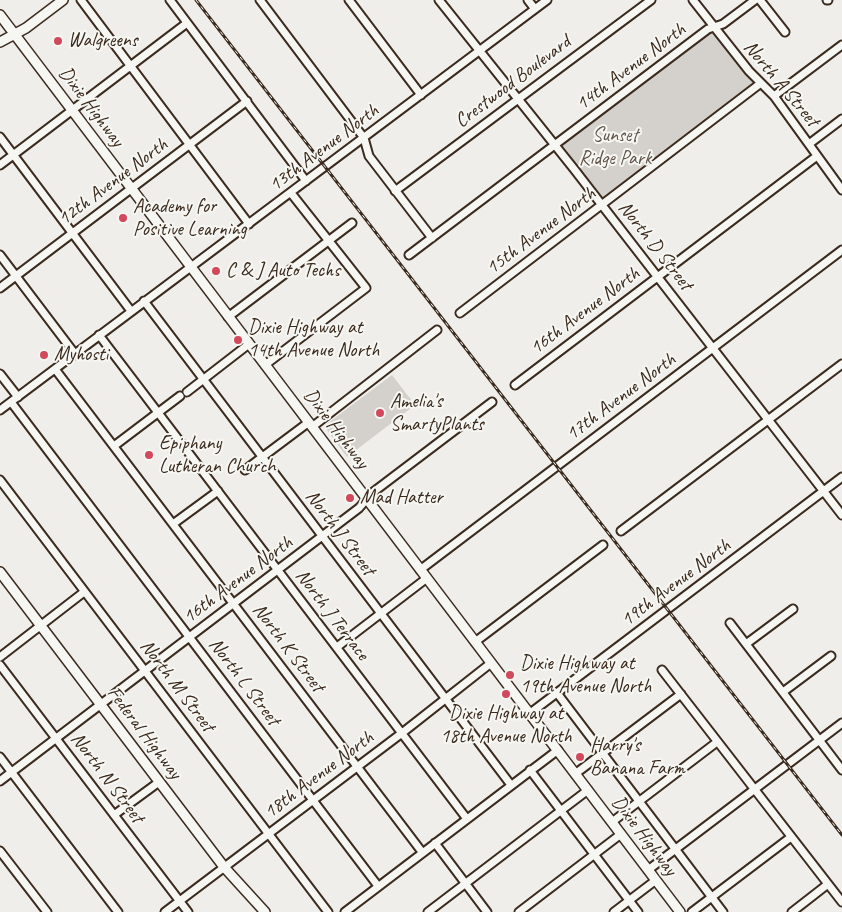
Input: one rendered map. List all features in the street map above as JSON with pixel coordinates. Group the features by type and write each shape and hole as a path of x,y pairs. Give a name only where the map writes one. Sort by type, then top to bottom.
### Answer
{"main road":[{"path":"0,42 26,28 63,0"},
{"name":"Dixie Highway","path":"0,16 680,912"},
{"name":"Federal Highway","path":"0,572 224,868 265,912"}],"street":[{"path":"81,0 250,224"},
{"path":"170,0 306,181"},
{"path":"260,0 364,138 369,156 432,238"},
{"path":"349,0 421,95"},
{"name":"North D Street","path":"439,0 478,52 602,205 842,515"},
{"path":"528,0 535,9"},
{"name":"13th Avenue North","path":"0,410 546,0"},
{"name":"Crestwood Boulevard","path":"395,191 517,98 651,0"},
{"name":"North A Street","path":"693,0 713,28 761,84 774,96 842,190"},
{"name":"14th Avenue North","path":"410,255 713,28 723,24 755,0"},
{"path":"760,0 785,32"},
{"path":"0,165 187,23"},
{"path":"774,96 842,45"},
{"name":"15th Avenue North","path":"460,313 761,84"},
{"name":"12th Avenue North","path":"0,288 246,101"},
{"path":"809,144 842,119"},
{"path":"0,138 132,311"},
{"name":"16th Avenue North","path":"515,385 817,156"},
{"path":"265,365 366,288 291,193"},
{"path":"228,317 352,223"},
{"name":"17th Avenue North","path":"420,570 842,250"},
{"path":"0,255 74,354"},
{"name":"North J Street","path":"144,301 511,785"},
{"path":"245,470 437,330"},
{"name":"North J Terrace","path":"100,335 467,818"},
{"path":"114,446 249,344"},
{"path":"621,531 842,364"},
{"name":"North K Street","path":"55,368 422,852"},
{"path":"0,374 18,397"},
{"name":"North L Street","path":"11,402 378,886"},
{"name":"16th Avenue North","path":"0,781 278,570 367,500 372,492 492,402"},
{"name":"19th Avenue North","path":"530,714 842,477"},
{"name":"North M Street","path":"0,480 328,912"},
{"path":"173,524 218,491"},
{"path":"475,642 603,545"},
{"path":"336,647 427,578"},
{"path":"0,656 84,592"},
{"path":"746,644 793,609"},
{"path":"730,623 842,770"},
{"path":"783,692 831,656"},
{"name":"18th Avenue North","path":"165,912 402,733 491,662"},
{"name":"North N Street","path":"0,665 188,912"},
{"path":"662,670 842,902"},
{"path":"557,693 723,912"},
{"path":"575,774 681,694"},
{"path":"648,870 842,723"},
{"path":"612,822 718,742"},
{"path":"345,912 558,750"},
{"path":"0,757 118,912"},
{"path":"530,770 638,912"},
{"path":"114,815 159,782"},
{"path":"428,912 588,790"},
{"path":"519,912 621,834"},
{"path":"692,912 791,837"},
{"path":"435,843 487,912"},
{"path":"0,851 46,912"},
{"path":"614,912 656,880"},
{"path":"792,912 828,884"}],"green space":[{"name":"Sunset Ridge Park","path":"713,30 753,81 753,87 604,200 559,145"},
{"path":"392,375 415,405 347,457 324,426"}],"railway":[{"path":"196,0 842,835"}],"place":[{"name":"Walgreens","path":"58,41"},
{"name":"Academy for Positive Learning","path":"123,218"},
{"name":"C & J Auto Techs","path":"216,271"},
{"name":"Dixie Highway at 14th Avenue North","path":"238,340"},
{"name":"Myhosti","path":"44,355"},
{"name":"Amelia's SmartyPlants","path":"380,413"},
{"name":"Epiphany Lutheran Church","path":"149,455"},
{"name":"Mad Hatter","path":"350,498"},
{"name":"Dixie Highway at 19th Avenue North","path":"510,675"},
{"name":"Dixie Highway at 18th Avenue North","path":"506,694"},
{"name":"Harry's Banana Farm","path":"580,757"}]}
